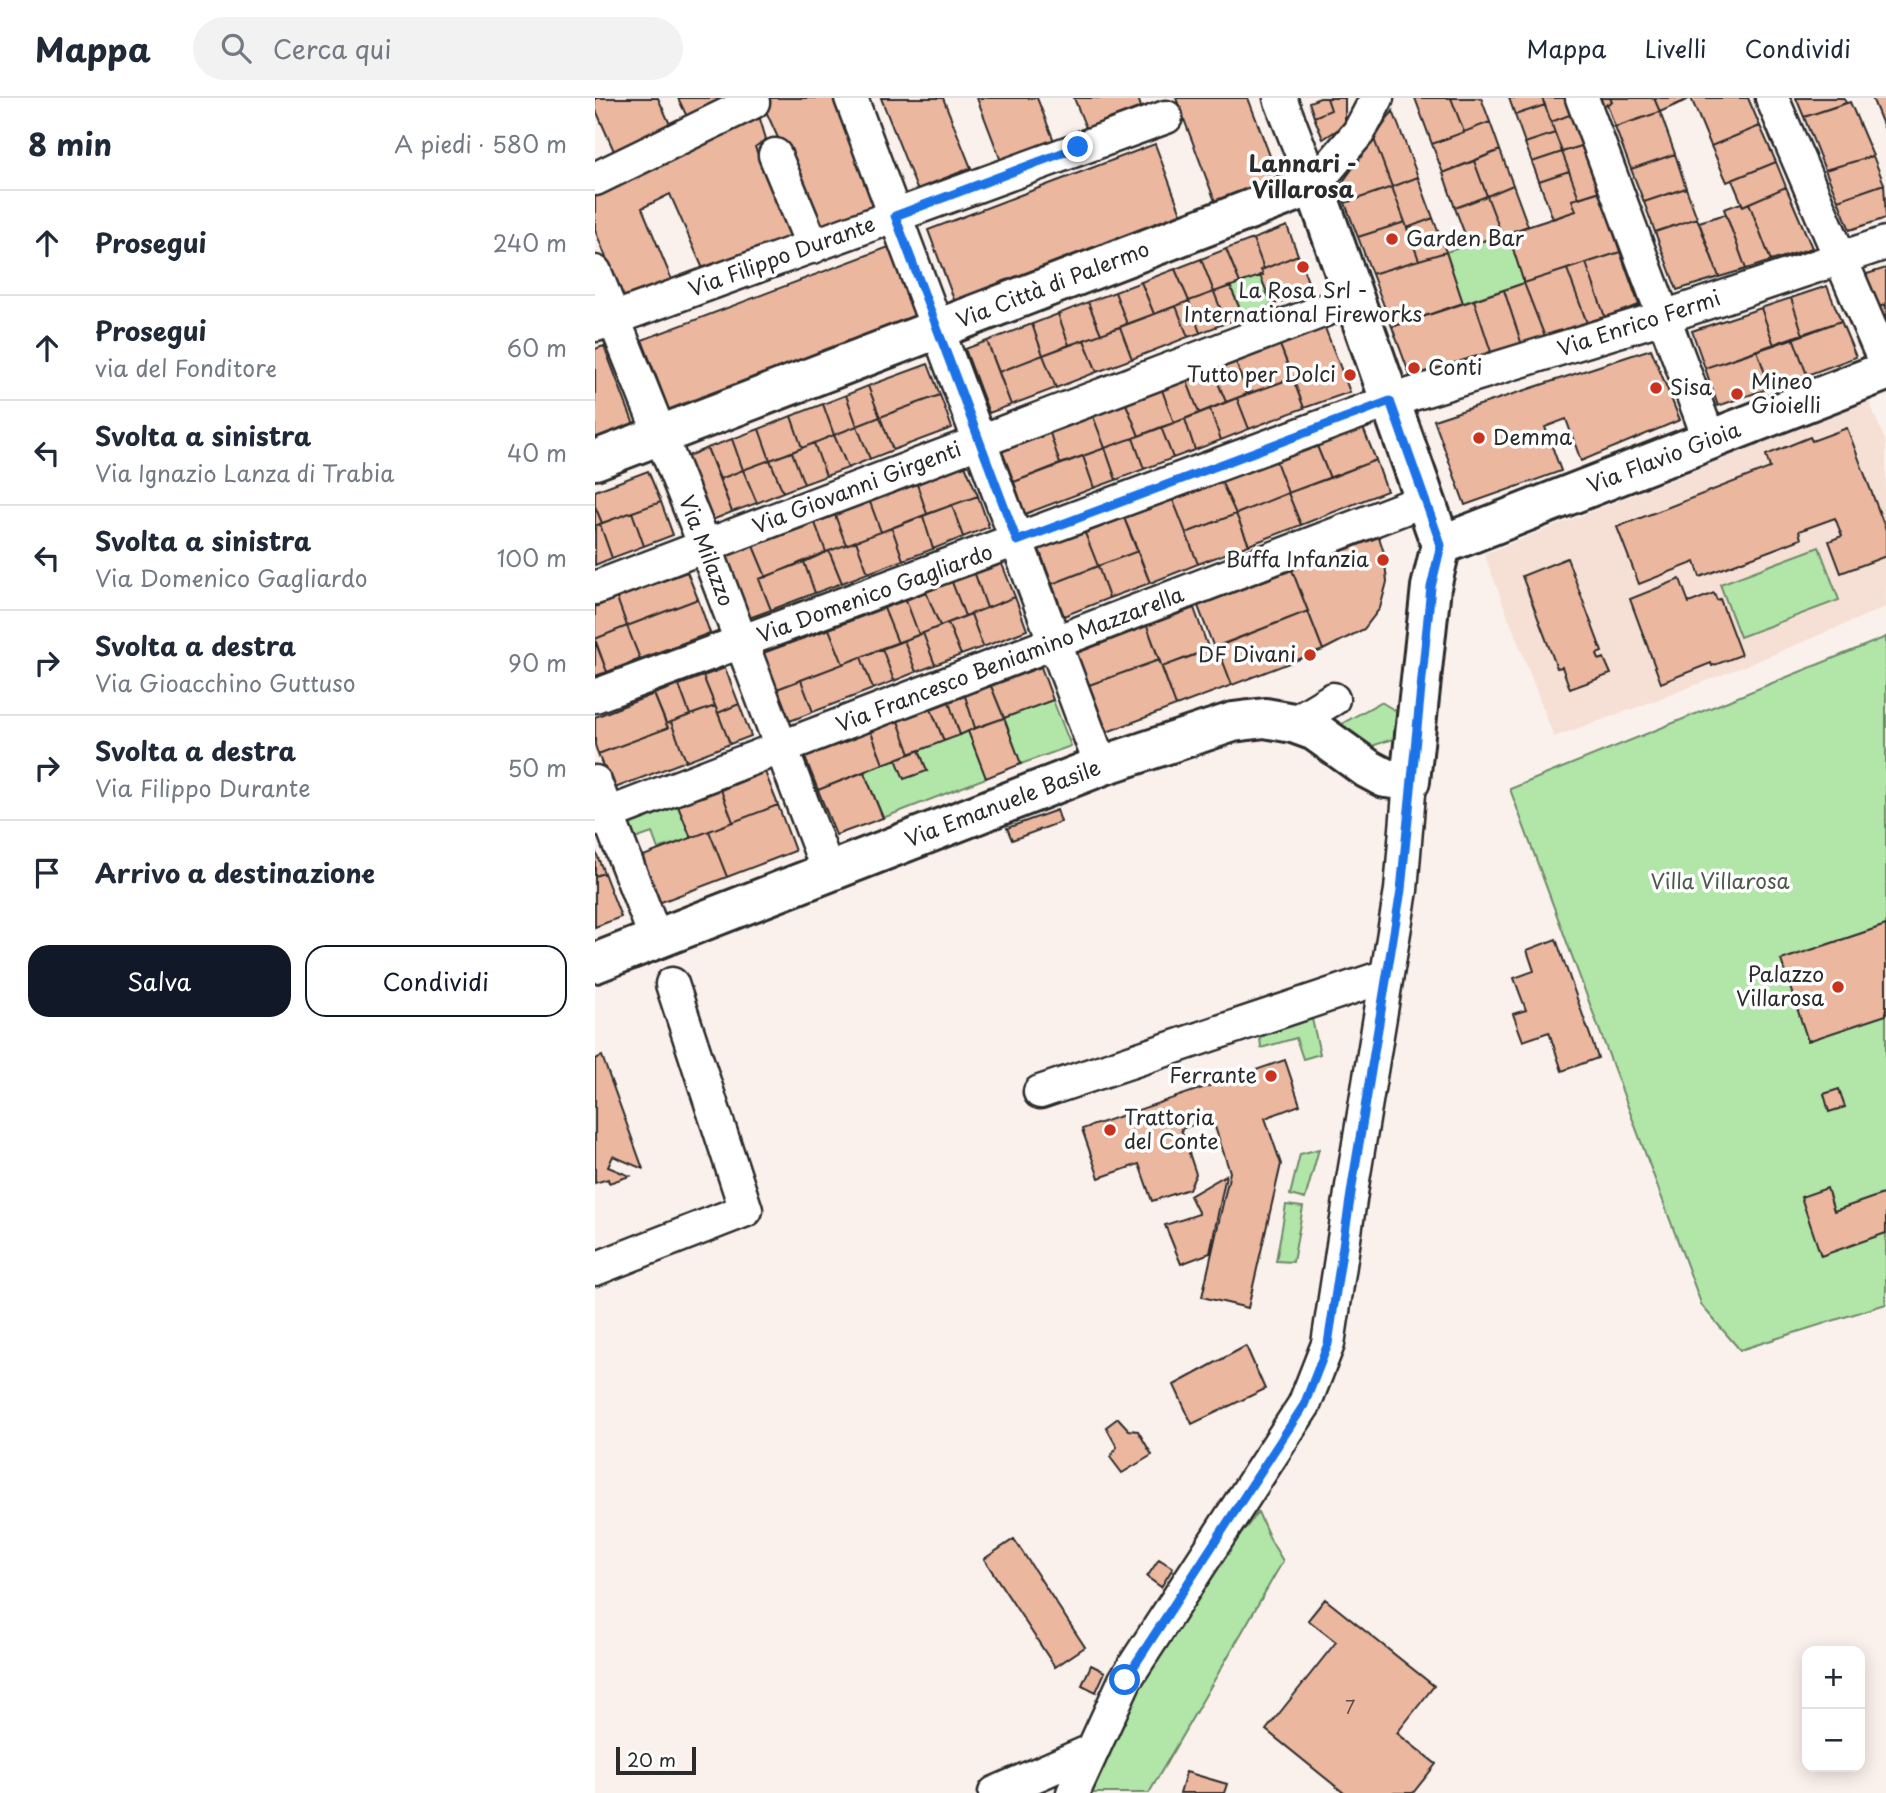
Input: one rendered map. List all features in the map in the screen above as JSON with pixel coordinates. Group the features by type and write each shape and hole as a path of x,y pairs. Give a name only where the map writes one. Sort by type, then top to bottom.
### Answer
{"main road":[{"path":"1314,185 1441,545 1431,587 1410,781"},
{"name":"Via Città di Palermo","path":"595,460 1314,185"},
{"name":"Via Flavio Gioia","path":"1441,545 1886,371"},
{"name":"Via Emanuele Basile","path":"595,963 1101,766 1233,723 1265,718 1293,723 1315,731 1385,778 1410,781"}],"street":[{"path":"851,98 1101,766"},
{"path":"1280,98 1314,185 1359,132 1377,98"},
{"path":"1582,98 1710,441"},
{"path":"1772,98 1886,365"},
{"path":"595,180 753,102"},
{"name":"Via Filippo Durante","path":"604,322 1166,117"},
{"path":"775,155 813,247"},
{"name":"Via Enrico Fermi","path":"1390,401 1663,317 1886,243"},
{"name":"Via Milazzo","path":"595,272 604,322 661,435 828,871"},
{"name":"Via Giovanni Girgenti","path":"595,588 1355,299"},
{"name":"Via Domenico Gagliardo","path":"595,696 1390,401"},
{"name":"Via Francesco Beniamino Mazzarella","path":"601,817 1425,500"},
{"path":"1293,723 1333,699"},
{"path":"1073,1793 1125,1680 1304,1405 1328,1344 1401,890 1410,781"},
{"path":"595,782 601,817 656,939"},
{"path":"1040,1092 1386,976"},
{"path":"595,1269 747,1210 672,984"},
{"path":"995,1793 1091,1751"}],"shaded area":[{"path":"1869,401 1886,443 1886,607 1760,660 1554,737 1484,554"}],"green space":[{"path":"1508,233 1524,283 1463,303 1446,252"},
{"path":"1260,275 1272,305 1243,316 1230,286"},
{"path":"1819,547 1839,600 1740,637 1720,584"},
{"name":"Villa Villarosa","path":"1886,637 1886,1304 1740,1350 1702,1306 1510,789"},
{"path":"1053,700 1071,746 1021,764 1004,718"},
{"path":"1381,702 1396,711 1396,738 1372,746 1336,727"},
{"path":"968,731 986,778 883,818 864,772 896,759 927,771 919,750"},
{"path":"678,806 691,838 658,849 652,833 632,840 626,826"},
{"path":"1312,1019 1320,1054 1303,1059 1296,1038 1261,1048 1260,1037"},
{"path":"1319,1149 1305,1199 1290,1195 1300,1154"},
{"path":"1286,1205 1303,1207 1293,1262 1276,1261"},
{"path":"1258,1512 1283,1561 1149,1793 1083,1793 1112,1727 1204,1583"}],"building":[{"path":"595,98 658,98 673,131 617,158 595,108"},
{"path":"678,98 741,98 690,123"},
{"path":"760,98 833,98 874,208 819,229"},
{"path":"881,98 943,98 971,168 917,189"},
{"path":"977,98 1037,98 1054,141 1001,161"},
{"path":"1074,98 1138,98 1141,107 1086,128"},
{"path":"1176,98 1248,98 1281,185 1218,209"},
{"path":"1327,98 1331,110 1314,117 1309,102"},
{"path":"1327,98 1345,98 1345,125 1323,139 1314,117 1331,110"},
{"path":"1415,98 1451,98 1464,132 1432,144"},
{"path":"1451,98 1481,98 1490,122 1464,132"},
{"path":"1509,98 1542,98 1545,105 1515,115"},
{"path":"1542,98 1574,98 1580,111 1551,122"},
{"path":"1591,98 1610,98 1612,102 1595,109"},
{"path":"1610,98 1654,98 1660,112 1615,127 1607,104 1612,102"},
{"path":"1654,98 1691,98 1660,112"},
{"path":"1691,98 1748,98 1760,126 1711,146"},
{"path":"1796,98 1844,98 1846,103 1804,117"},
{"path":"1872,98 1886,98 1886,132"},
{"path":"1850,102 1873,156 1825,170 1804,117"},
{"path":"1545,105 1555,133 1525,143 1515,115"},
{"path":"757,109 766,139 755,147 793,240 704,271 670,194 642,208 674,285 625,305 595,230 595,191"},
{"path":"1393,111 1418,177 1392,187 1374,139"},
{"path":"1580,111 1591,143 1562,152 1551,122"},
{"path":"1660,112 1675,154 1631,169 1615,127"},
{"path":"1490,122 1500,150 1443,173 1432,144"},
{"path":"1760,126 1776,162 1727,182 1711,146"},
{"path":"1555,133 1562,152 1532,162 1525,143"},
{"path":"1374,139 1392,187 1345,203 1339,187"},
{"path":"1591,143 1607,189 1579,198 1562,152"},
{"path":"1155,144 1183,219 956,305 928,230"},
{"path":"1500,150 1513,185 1487,196 1474,161"},
{"path":"1562,152 1569,171 1539,181 1532,162"},
{"path":"1675,154 1686,188 1644,202 1631,169"},
{"path":"1873,156 1884,184 1838,200 1825,170"},
{"path":"1474,161 1487,196 1455,208 1443,173"},
{"path":"1776,162 1786,187 1743,206 1732,180"},
{"path":"1569,171 1579,198 1572,200 1576,211 1553,219 1539,181"},
{"path":"1418,177 1433,218 1407,228 1392,187"},
{"path":"1884,184 1886,218 1850,230 1838,200"},
{"path":"1513,185 1528,226 1502,235 1487,196"},
{"path":"1392,187 1405,222 1358,237 1345,203"},
{"path":"1786,187 1812,248 1771,261 1749,203"},
{"path":"1686,188 1697,218 1655,232 1644,202"},
{"path":"1600,191 1620,252 1524,283 1508,233 1576,211 1572,200"},
{"path":"1487,196 1502,235 1469,245 1455,208"},
{"path":"1741,203 1743,206 1749,203 1771,261 1746,269 1724,209"},
{"path":"1726,214 1746,269 1719,277 1699,222"},
{"path":"1433,218 1446,252 1419,260 1407,228"},
{"path":"1697,218 1719,277 1677,290 1655,232"},
{"path":"1405,222 1419,260 1372,274 1358,237"},
{"path":"1287,226 1298,255 1264,269 1253,239"},
{"path":"1253,239 1264,269 1261,270 1263,275 1240,283 1226,249"},
{"path":"894,245 922,320 671,415 642,340"},
{"path":"1226,249 1240,283 1214,292 1201,259"},
{"path":"1446,252 1463,303 1392,327 1372,274"},
{"path":"1620,252 1639,305 1605,317 1586,263"},
{"path":"1298,255 1311,290 1272,305 1260,275 1263,275 1261,270"},
{"path":"1201,259 1214,292 1189,301 1175,269"},
{"path":"1586,263 1605,317 1587,323 1567,269"},
{"path":"1886,268 1886,304 1877,308 1864,275"},
{"path":"1175,269 1189,301 1154,314 1141,282"},
{"path":"1567,269 1587,323 1545,337 1524,283"},
{"path":"1141,282 1154,314 1127,324 1115,292"},
{"path":"1524,283 1545,337 1522,345 1504,290"},
{"path":"1230,286 1243,316 1226,323 1214,292"},
{"path":"1827,286 1841,321 1803,335 1791,298"},
{"path":"1504,290 1522,345 1492,355 1474,300"},
{"path":"1115,292 1127,324 1101,334 1088,302"},
{"path":"1214,292 1226,323 1200,333 1189,301"},
{"path":"1791,298 1803,335 1774,345 1761,308"},
{"path":"1474,300 1492,355 1412,381 1392,327"},
{"path":"1189,301 1200,333 1188,337 1176,306"},
{"path":"1088,302 1101,334 1069,345 1058,314"},
{"path":"1886,304 1886,328 1877,308"},
{"path":"1176,306 1188,337 1132,359 1120,327"},
{"path":"1761,308 1774,345 1705,368 1692,331"},
{"path":"1058,314 1069,345 1043,355 1032,324"},
{"path":"1841,321 1856,357 1807,375 1793,337"},
{"path":"1032,324 1043,355 999,372 987,341"},
{"path":"1120,327 1132,359 1097,372 1084,340"},
{"path":"1325,328 1350,392 1304,408 1280,345"},
{"path":"1793,337 1807,375 1770,388 1757,350"},
{"path":"1084,340 1097,372 1056,388 1043,355"},
{"path":"987,341 1011,405 989,413 965,349"},
{"path":"1280,345 1293,378 1247,394 1236,362"},
{"path":"604,346 636,430 595,445 595,349"},
{"path":"1651,349 1680,420 1581,461 1566,419 1545,427 1561,471 1465,505 1434,420"},
{"path":"1757,350 1770,388 1718,406 1705,368"},
{"path":"1043,355 1056,388 1011,405 999,372"},
{"path":"1236,362 1247,394 1226,402 1213,371"},
{"path":"928,364 940,395 880,417 868,386"},
{"path":"1213,371 1226,402 1199,413 1187,381"},
{"path":"1293,378 1304,408 1249,429 1237,398"},
{"path":"1187,381 1199,413 1174,423 1162,390"},
{"path":"868,386 880,417 857,426 846,395"},
{"path":"1162,390 1174,423 1139,436 1126,404"},
{"path":"846,395 857,426 834,435 823,404"},
{"path":"940,395 952,428 893,450 880,417"},
{"path":"1237,398 1249,429 1221,440 1210,409"},
{"path":"823,404 834,435 802,448 791,416"},
{"path":"1126,404 1139,436 1105,448 1093,416"},
{"path":"1210,409 1221,440 1195,450 1185,419"},
{"path":"791,416 802,448 770,460 759,429"},
{"path":"1093,416 1105,448 1060,464 1050,433"},
{"path":"880,417 893,450 870,459 857,426"},
{"path":"1185,419 1195,450 1173,458 1161,427"},
{"path":"857,426 870,459 848,468 834,435"},
{"path":"1161,427 1173,458 1144,469 1133,438"},
{"path":"1363,428 1376,460 1330,478 1317,446"},
{"path":"1847,428 1886,530 1886,556 1841,573 1829,541 1842,536 1835,518 1799,531 1801,539 1700,577 1695,562 1639,584 1617,527 1770,468 1766,455 1810,437 1812,441"},
{"path":"759,429 770,460 743,470 732,439"},
{"path":"1050,433 1060,464 1014,482 1002,451"},
{"path":"834,435 848,468 826,476 814,443"},
{"path":"1133,438 1144,469 1116,480 1105,448"},
{"path":"732,439 743,470 720,479 707,448"},
{"path":"814,443 826,476 804,484 792,452"},
{"path":"1317,446 1330,478 1288,493 1276,461"},
{"path":"707,448 732,512 710,521 683,458"},
{"path":"1105,448 1116,480 1094,488 1083,456"},
{"path":"792,452 804,484 783,492 770,460"},
{"path":"1083,456 1094,488 1025,514 1014,482"},
{"path":"770,460 783,492 757,503 743,470"},
{"path":"1376,460 1387,491 1301,525 1288,493"},
{"path":"1276,461 1288,493 1236,514 1221,481"},
{"path":"965,465 978,496 927,514 917,484"},
{"path":"743,470 757,503 732,512 720,479"},
{"path":"648,471 661,502 602,523 595,506 595,491"},
{"path":"1221,481 1236,514 1186,533 1173,500"},
{"path":"917,484 927,514 881,532 870,502"},
{"path":"1288,493 1301,525 1249,545 1236,514"},
{"path":"978,496 989,527 963,537 952,505"},
{"path":"1173,500 1198,564 1150,583 1124,518"},
{"path":"661,502 673,535 644,546 632,512"},
{"path":"870,502 881,532 846,545 835,515"},
{"path":"952,505 963,537 933,549 923,516"},
{"path":"595,506 602,523 595,526"},
{"path":"632,512 644,546 612,558 600,524"},
{"path":"1236,514 1249,545 1198,564 1186,533"},
{"path":"835,515 846,545 826,552 815,523"},
{"path":"923,516 933,549 903,560 892,528"},
{"path":"1124,518 1138,551 1098,566 1085,533"},
{"path":"815,523 826,552 766,577 753,546"},
{"path":"600,524 612,558 595,565 595,526"},
{"path":"892,528 903,560 868,573 856,541"},
{"path":"1085,533 1098,566 1052,584 1039,549"},
{"path":"1379,537 1384,553 1387,582 1380,608 1364,629 1323,650 1292,570"},
{"path":"856,541 868,573 842,583 829,551"},
{"path":"753,546 766,577 759,579 771,610 749,618 724,557"},
{"path":"829,551 842,583 815,593 804,562"},
{"path":"1138,551 1150,583 1109,598 1098,566"},
{"path":"1567,558 1602,652 1597,654 1599,660 1604,658 1611,674 1570,689 1562,667 1557,668 1522,576"},
{"path":"804,562 815,593 771,610 759,579"},
{"path":"1002,564 1015,597 987,608 975,574"},
{"path":"1098,566 1109,598 1064,616 1052,584"},
{"path":"1292,570 1308,611 1214,648 1198,606"},
{"path":"687,572 698,599 627,626 617,598"},
{"path":"975,574 987,608 965,616 952,582"},
{"path":"1680,579 1689,603 1714,593 1717,600 1720,599 1741,655 1712,666 1711,663 1661,683 1630,599"},
{"path":"952,582 965,616 940,626 926,592"},
{"path":"926,592 940,626 919,635 906,600"},
{"path":"1015,597 1027,630 983,647 971,614"},
{"path":"617,598 627,626 595,639 595,607"},
{"path":"698,599 710,633 640,659 627,626"},
{"path":"906,600 919,635 898,643 884,608"},
{"path":"884,608 898,643 843,664 829,629"},
{"path":"1194,608 1209,650 1162,667 1147,626"},
{"path":"1308,611 1323,650 1232,685 1217,646"},
{"path":"971,614 983,647 961,655 948,623"},
{"path":"948,623 961,655 935,665 923,633"},
{"path":"627,626 640,659 607,672 595,639"},
{"path":"1147,626 1159,660 1089,685 1077,653"},
{"path":"829,629 843,664 777,689 763,653"},
{"path":"923,633 935,665 916,672 904,640"},
{"path":"904,640 916,672 894,681 882,648"},
{"path":"595,641 607,672 595,676"},
{"path":"1217,646 1232,685 1176,706 1162,667"},
{"path":"882,648 894,681 873,689 861,657"},
{"path":"861,657 873,689 813,712 801,680"},
{"path":"1159,660 1176,706 1107,732 1089,685"},
{"path":"1041,667 1053,700 1004,718 991,686"},
{"path":"725,668 739,704 718,713 703,676"},
{"path":"703,676 715,706 690,715 679,685"},
{"path":"801,680 813,712 790,721 777,689"},
{"path":"679,685 690,715 666,724 654,694"},
{"path":"991,686 1004,718 975,728 965,696"},
{"path":"654,694 668,728 598,754 595,745 595,717"},
{"path":"965,696 975,728 960,735 949,702"},
{"path":"949,702 960,735 944,741 931,709"},
{"path":"739,704 751,736 730,744 718,713"},
{"path":"715,706 730,744 686,761 671,722"},
{"path":"931,709 944,741 910,754 898,721"},
{"path":"1004,718 1021,764 986,778 968,731"},
{"path":"898,721 910,754 883,764 871,732"},
{"path":"671,722 686,761 612,788 598,754 668,728 666,724"},
{"path":"871,732 883,764 818,790 805,757"},
{"path":"919,750 927,771 904,779 896,759"},
{"path":"765,772 778,805 733,822 721,790"},
{"path":"864,772 883,818 836,835 818,790"},
{"path":"721,790 733,822 691,838 678,806"},
{"path":"778,805 795,851 727,877 709,831"},
{"path":"1057,810 1061,822 1012,840 1007,828"},
{"path":"709,831 727,877 656,904 638,858"},
{"path":"595,850 604,873 595,876"},
{"path":"604,873 621,917 595,927 595,876"},
{"name":"Palazzo Villarosa","path":"1886,925 1886,1015 1808,1041 1781,960"},
{"path":"1556,939 1598,1058 1562,1071 1549,1032 1523,1041 1513,1014 1526,1010 1514,978 1534,971 1527,950"},
{"path":"602,1056 643,1169 613,1156 608,1167 630,1176 609,1183 608,1179 595,1183 595,1059"},
{"path":"1285,1060 1300,1105 1265,1118 1281,1164 1248,1308 1202,1297 1230,1172 1212,1118 1181,1129 1196,1174 1189,1189 1152,1201 1139,1164 1099,1178 1082,1129"},
{"path":"1839,1089 1845,1107 1829,1112 1824,1094"},
{"path":"1226,1175 1210,1253 1181,1264 1165,1225 1199,1214 1190,1196"},
{"path":"1827,1188 1834,1211 1886,1193 1886,1233 1821,1256 1801,1197"},
{"path":"1246,1346 1265,1389 1192,1424 1174,1385"},
{"path":"1118,1418 1129,1430 1138,1431 1152,1455 1122,1473 1110,1457 1117,1447 1106,1427"},
{"path":"1014,1539 1085,1647 1055,1667 984,1559"},
{"path":"1159,1559 1173,1568 1161,1587 1147,1577"},
{"path":"1325,1599 1434,1686 1397,1733 1436,1764 1413,1793 1344,1793 1266,1730 1336,1642 1308,1620"},
{"path":"1091,1665 1105,1672 1096,1692 1082,1685"},
{"path":"1186,1772 1227,1784 1224,1793 1180,1793"}],"place":[{"name":"Garden Bar","path":"1392,239"},
{"name":"La Rosa Srl - International Fireworks","path":"1303,267"},
{"name":"Conti","path":"1414,368"},
{"name":"Tutto per Dolci","path":"1350,375"},
{"name":"Sisa","path":"1656,388"},
{"name":"Mineo Gioielli","path":"1737,394"},
{"name":"Demma","path":"1479,438"},
{"name":"Buffa Infanzia","path":"1383,560"},
{"name":"DF Divani","path":"1310,655"},
{"name":"Palazzo Villarosa","path":"1838,987"},
{"name":"Ferrante","path":"1271,1076"},
{"name":"Trattoria del Conte","path":"1110,1130"}],"district":[{"name":"Lannari - Villarosa","path":"1303,177"}],"route":[{"path":"1078,147 895,216 1017,541 1390,401 1441,545 1431,587 1421,672 1401,890 1328,1344 1304,1405 1125,1680"}]}
